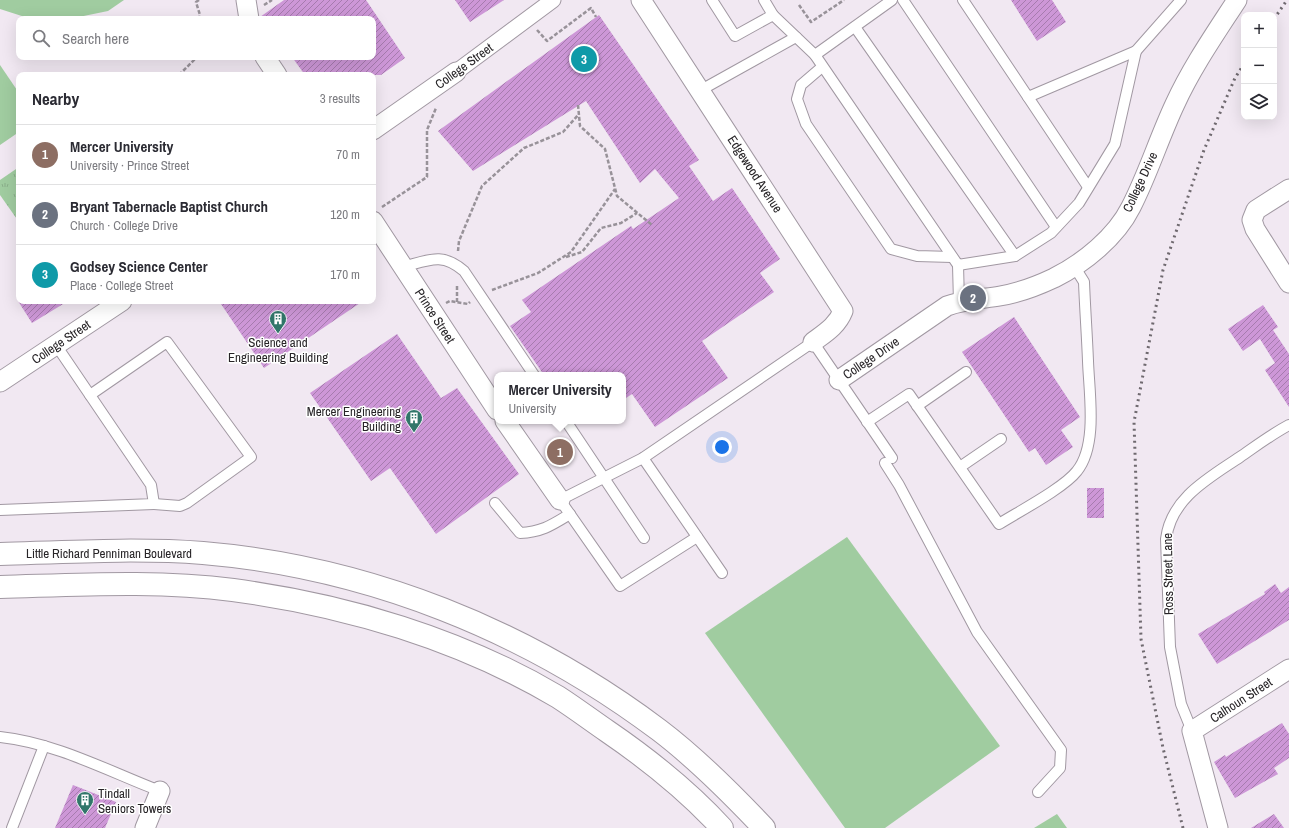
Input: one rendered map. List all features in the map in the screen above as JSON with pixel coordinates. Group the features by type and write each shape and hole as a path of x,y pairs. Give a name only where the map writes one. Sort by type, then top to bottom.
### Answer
{"street":[{"path":"246,0 249,16"},
{"name":"College Street","path":"376,128 456,72 553,0"},
{"name":"Edgewood Avenue","path":"641,0 701,90 843,311 840,319 833,328 813,342"},
{"name":"College Drive","path":"839,380 947,306 959,302 1001,296 1029,289 1055,278 1085,260 1112,233 1131,208 1175,103 1201,56 1237,0"},
{"path":"267,60 275,72"},
{"path":"1289,189 1256,210 1252,220 1255,229 1289,283"},
{"name":"Prince Street","path":"376,215 403,267 494,405"},
{"name":"College Street","path":"0,382 118,304"},
{"path":"506,424 565,507"},
{"name":"Little Richard Penniman Boulevard","path":"0,554 122,551 203,553 259,560 343,576 409,595 505,636 585,680 659,730 704,769 764,828"},
{"path":"0,587 104,584 182,586 234,590 328,607 404,628 452,645 559,698 639,753 676,784 722,828"},
{"name":"Calhoun Street","path":"1192,731 1289,669"},
{"path":"1192,731 1218,828"},
{"path":"145,828 160,792"}],"lane":[{"path":"712,0 735,36 773,15"},
{"path":"764,0 773,15 815,55 955,261 959,302"},
{"path":"815,55 892,0"},
{"path":"903,0 1056,227"},
{"path":"963,0 1088,187"},
{"path":"1028,96 1136,51 1181,0"},
{"path":"854,27 1014,256"},
{"path":"701,90 796,37"},
{"path":"822,67 801,85 797,99 806,124 892,249 917,256 955,261 1014,256 1051,233 1079,203 1115,144 1136,51"},
{"path":"403,267 437,258 447,259 458,266 464,271 532,372"},
{"path":"867,422 909,394 999,524 1063,483 1077,471 1088,445 1091,422 1084,282 1074,266"},
{"path":"0,510 154,504 180,506 187,503 251,457 167,342 90,395"},
{"path":"496,503 520,533 535,532 547,528 565,507 604,477 643,458 813,342 867,422 977,632 1061,750 1060,768 1038,792"},
{"path":"56,345 151,485 154,504"},
{"path":"917,406 966,372"},
{"path":"568,424 644,538"},
{"name":"Ross Street Lane","path":"1192,731 1181,704 1170,647 1166,538 1167,524 1176,509 1196,486 1289,425"},
{"path":"960,467 1001,439"},
{"path":"643,458 722,574"},
{"path":"565,507 620,586 697,537"},
{"path":"0,736 44,746 160,792"},
{"path":"12,828 44,746"}],"path":[{"path":"199,0 196,2 200,16"},
{"path":"799,5 811,22 844,0"},
{"path":"527,19 547,41 591,8 596,17"},
{"path":"182,72 194,60"},
{"path":"578,105 580,126 605,149 617,196 652,225"},
{"path":"376,215 427,177 427,130 436,107"},
{"path":"456,302 459,241 482,186 524,148 563,132 579,114"},
{"path":"432,312 450,301 468,304 495,288 538,272 571,252 615,189"},
{"path":"561,258 582,252 600,228 621,223 637,213"}],"green space":[{"path":"0,0 124,0 108,11 84,16 22,16 0,9"},
{"path":"0,65 16,89 16,134 0,145"},
{"path":"16,169 16,218 0,195 0,180"},
{"path":"847,537 1000,746 885,828 845,828 705,633"},
{"path":"1057,814 1067,828 1034,828"}],"building":[{"path":"284,0 366,0 405,58 381,75 376,75 376,72 303,72 294,60 376,60 376,16 261,16"},
{"path":"455,0 504,0 470,22"},
{"path":"1011,0 1052,0 1066,22 1037,41"},
{"path":"599,15 699,160 689,166 713,201 732,188 780,259 760,273 774,292 702,341 728,378 655,427 632,394 626,398 626,372 542,372 510,326 531,312 522,300 631,226 633,229 679,198 655,169 640,183 586,101 473,171 438,131"},
{"path":"20,304 63,304 32,323"},
{"name":"Science and Engineering Building","path":"221,304 359,304 264,368"},
{"path":"1263,305 1278,327 1273,330 1289,354 1289,407 1265,370 1275,363 1260,339 1243,351 1228,329"},
{"path":"1014,317 1080,417 1061,430 1073,447 1046,465 1035,448 1029,452 962,352"},
{"name":"Mercer Engineering Building","path":"397,334 441,398 457,388 519,474 436,534 390,468 371,481 310,393"},
{"path":"1087,488 1104,488 1104,518 1087,518"},
{"path":"1275,584 1281,593 1289,587 1289,620 1217,664 1198,634 1265,594 1264,592"},
{"path":"1282,723 1289,734 1289,758 1274,768 1278,774 1235,798 1214,762 1225,755 1226,757"},
{"name":"Tindall Seniors Towers","path":"73,785 116,802 105,828 55,828"},
{"path":"1274,814 1284,828 1251,828"}],"railway":[{"path":"1277,15 1287,0"},
{"path":"1183,828 1163,748 1141,639 1134,422 1163,270 1204,150 1235,78 1241,69"}],"place":[{"name":"Godsey Science Center","path":"584,59"},
{"name":"Bryant Tabernacle Baptist Church","path":"973,298"},
{"name":"Science and Engineering Building","path":"278,334"},
{"name":"Mercer Engineering Building","path":"414,433"},
{"name":"Mercer University","path":"560,452"},
{"name":"Tindall Seniors Towers","path":"85,815"}]}
